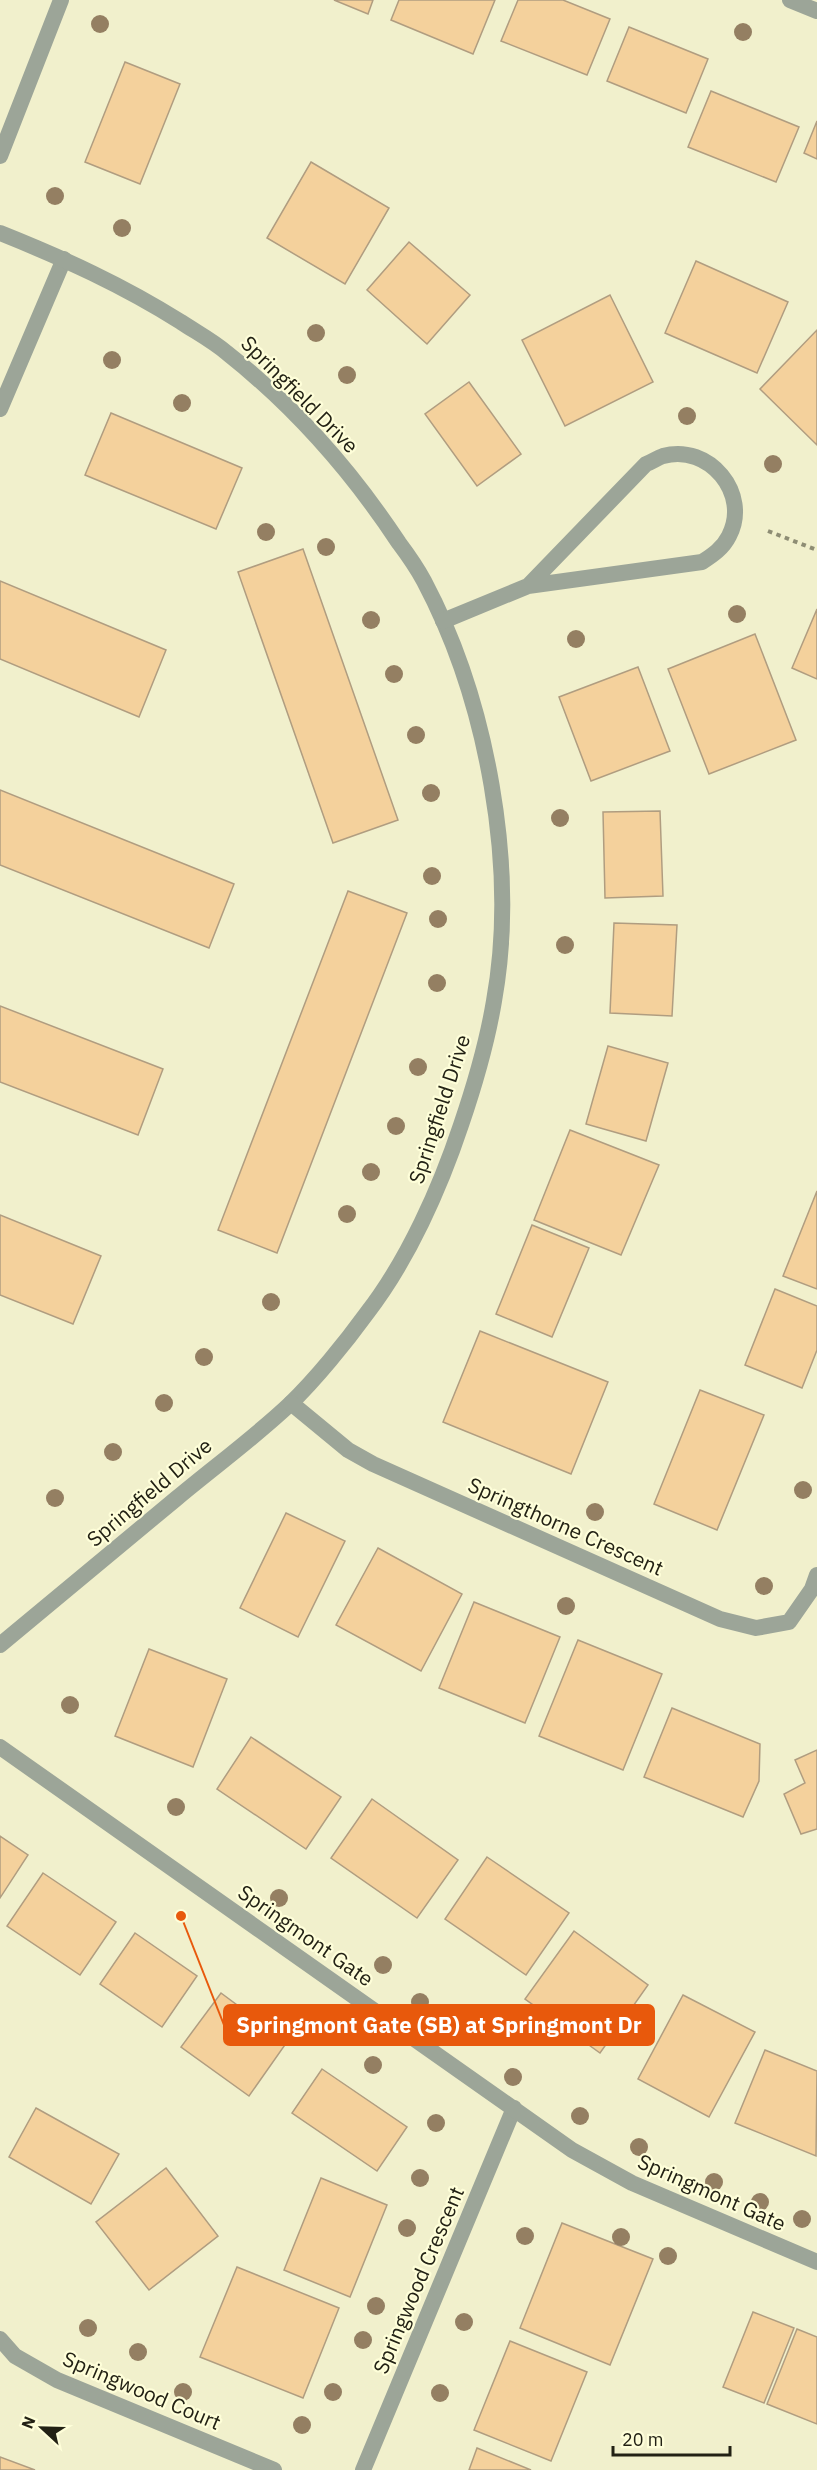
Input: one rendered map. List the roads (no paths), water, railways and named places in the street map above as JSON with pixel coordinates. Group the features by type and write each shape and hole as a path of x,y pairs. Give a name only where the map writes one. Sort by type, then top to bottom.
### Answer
{"street":[{"path":"0,156 61,0"},
{"path":"789,0 817,10"},
{"name":"Springfield Drive","path":"0,233 64,259 121,286 225,350 319,438 374,505 423,578 443,621 472,695 489,766 500,853 501,935 495,997 478,1074 436,1196 403,1257 369,1311 291,1403 0,1646"},
{"path":"0,409 64,259"},
{"path":"443,621 528,586 702,562 724,544 735,518 734,500 728,482 716,468 700,458 682,454 663,456 646,464 528,586"},
{"name":"Springthorne Crescent","path":"291,1403 348,1450 373,1464 674,1600 720,1618 756,1628 789,1622 812,1589 817,1575"},
{"name":"Springmont Gate","path":"0,1747 572,2150 632,2183 817,2262"},
{"name":"Springwood Crescent","path":"363,2470 514,2108"},
{"name":"Springwood Court","path":"0,2338 15,2356 57,2380 274,2470"}],"place":[{"name":"Springmont Gate (SB) at Springmont Dr","path":"181,1916"}]}
